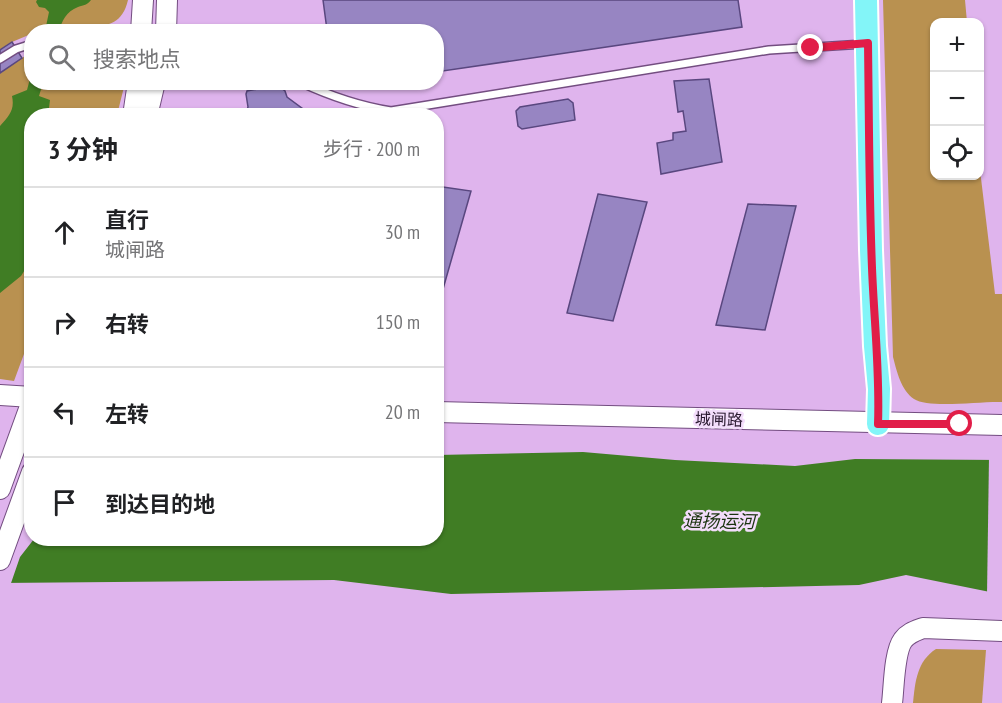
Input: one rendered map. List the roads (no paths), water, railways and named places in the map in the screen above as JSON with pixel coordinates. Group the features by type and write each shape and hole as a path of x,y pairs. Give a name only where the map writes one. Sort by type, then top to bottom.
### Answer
{"main road":[{"path":"866,0 871,260 879,389 878,424"}],"street":[{"path":"142,24 143,0"},
{"path":"166,24 167,0"},
{"path":"134,108 137,90"},
{"path":"149,108 153,90"},
{"path":"0,395 24,396"},
{"name":"城闸路","path":"444,412 878,424 1002,425"},
{"path":"0,489 24,423"},
{"path":"0,560 24,494"},
{"path":"892,703 901,642 912,632 923,628 1002,631"}],"lane":[{"path":"410,108 769,50 868,43"},
{"path":"0,59 24,46"},
{"path":"317,90 371,108"}],"water":[{"path":"37,0 91,0 74,9 62,24 46,24 49,12 39,7"},
{"path":"27,90 41,90 39,96 50,100 49,108 24,108 24,271 0,293 0,126 13,105 12,96"},
{"name":"通扬运河","path":"0,450 24,516 24,546 444,546 444,455 583,452 675,460 795,466 855,459 1002,460 990,592 906,575 859,585 451,594 334,580 0,583"}]}
